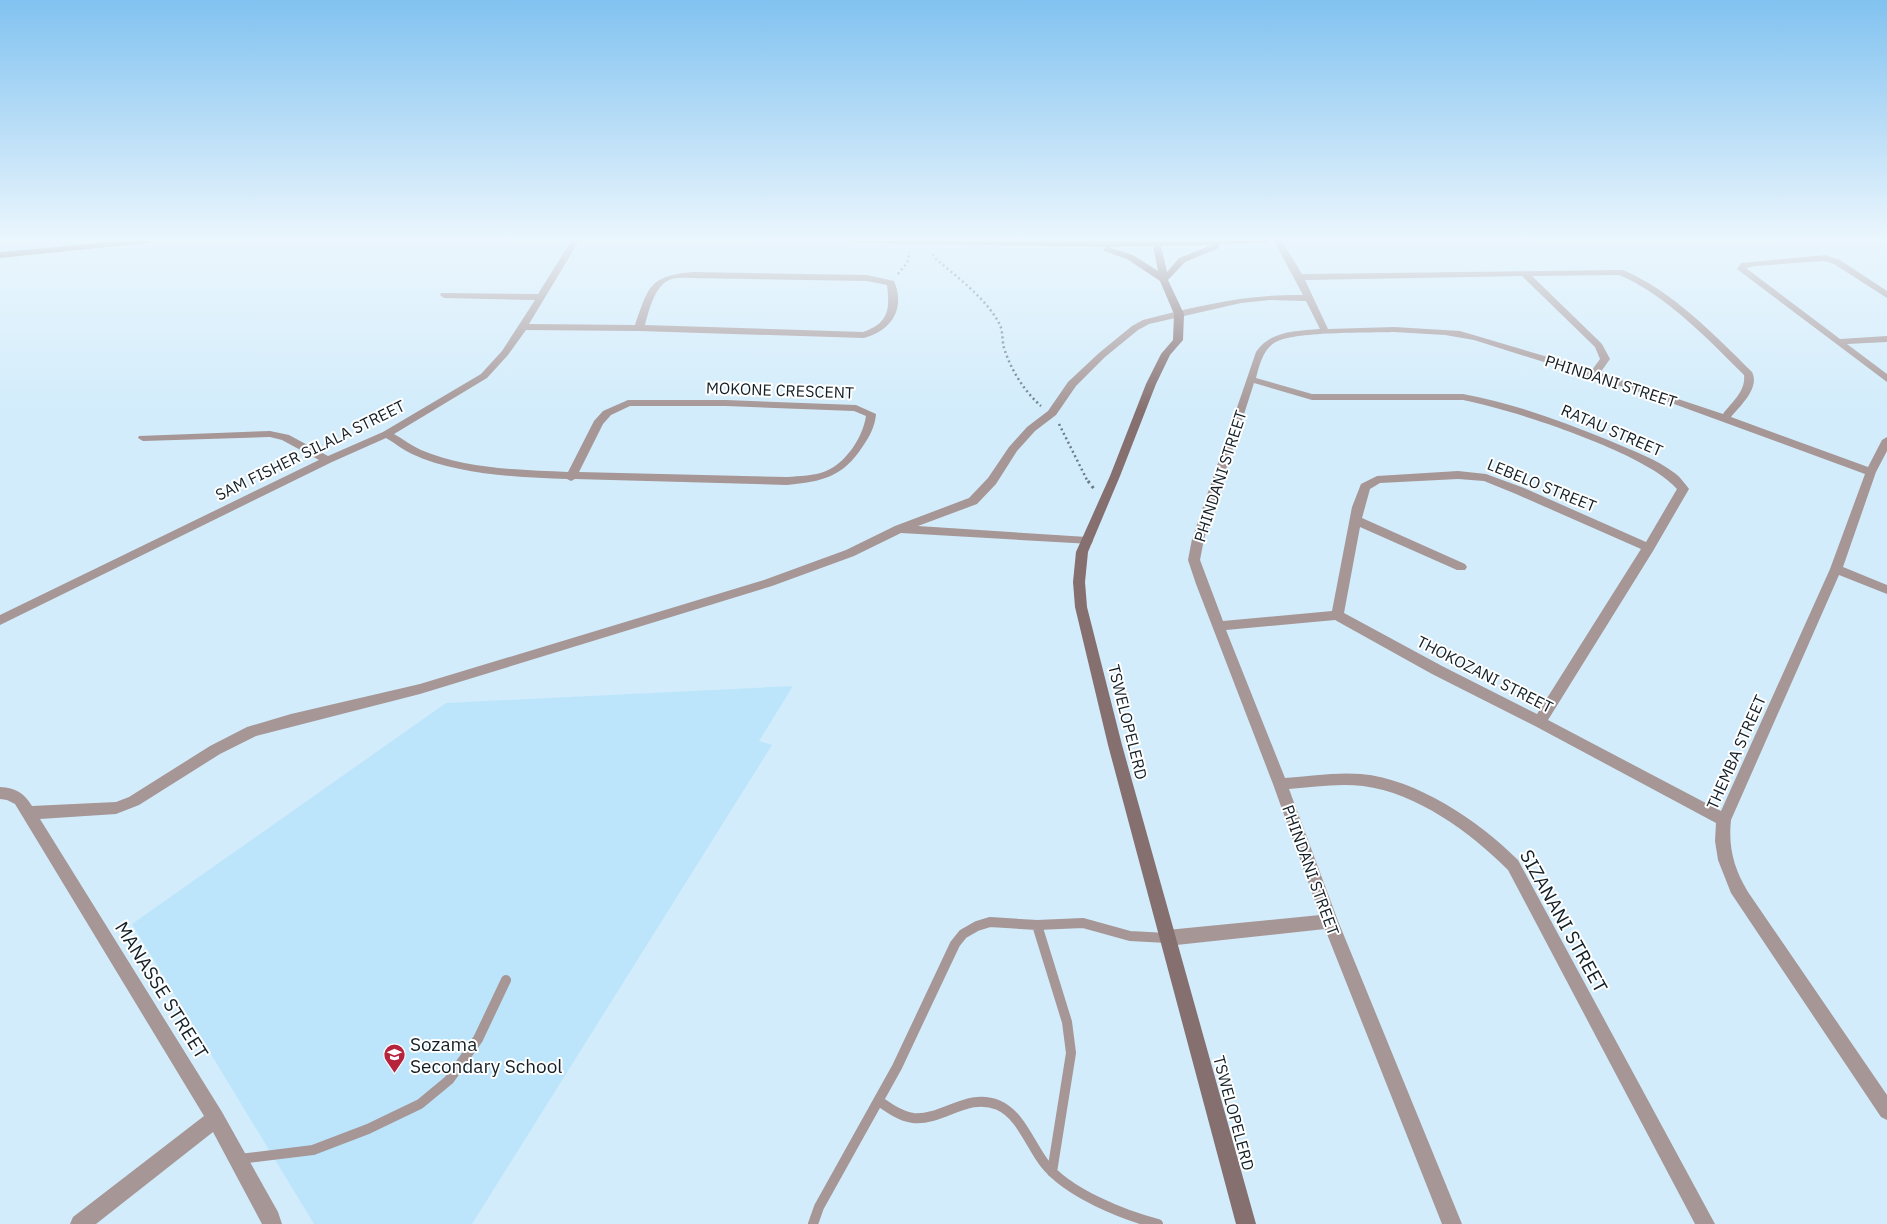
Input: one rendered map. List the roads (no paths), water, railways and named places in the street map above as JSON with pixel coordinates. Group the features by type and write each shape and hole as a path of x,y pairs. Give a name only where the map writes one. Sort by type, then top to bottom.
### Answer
{"street":[{"name":"SAM FISHER SILALA STREET","path":"0,620 328,460 386,434 484,376 505,353 540,298"},
{"path":"640,328 651,298"},
{"path":"523,327 640,328 864,335 884,328 890,318 893,298"},
{"name":"TSWELOPELERD","path":"1172,298 1179,314 1178,340 1166,354 1151,384 1105,500 1082,552 1079,568 1081,607 1114,744 1246,1224"},
{"path":"28,813 116,808 134,801 215,750 252,731 420,689 750,589 850,553 899,529 973,500 992,481 1013,449 1031,430 1052,413 1072,384 1102,355 1135,328 1146,322 1179,314 1241,300 1259,298"},
{"path":"1310,298 1325,331"},
{"path":"1550,298 1599,346 1605,359 1595,373"},
{"path":"1662,298 1749,374 1751,380 1748,388 1725,418"},
{"path":"1780,298 1887,379"},
{"name":"PHINDANI STREET","path":"1452,1224 1330,921 1280,784 1217,626 1194,560 1195,550 1254,366 1265,346 1271,341 1295,334 1325,331 1424,330 1458,333 1595,373 1725,418 1871,472"},
{"path":"1839,342 1887,339"},
{"name":"RATAU STREET","path":"1251,379 1312,397 1478,398 1575,431 1636,456 1665,470 1683,486 1682,492 1649,548 1540,722"},
{"name":"MOKONE CRESCENT","path":"386,434 416,452 452,464 524,474 571,477 787,481 820,478 846,464 866,432 871,414 856,408 726,403 628,403 607,413 598,423 571,477"},
{"path":"143,438 270,434 285,438 328,460"},
{"name":"THEMBA STREET","path":"1887,440 1871,472 1836,569 1724,820 1722,847 1735,886 1887,1111"},
{"name":"LEBELO STREET","path":"1337,615 1355,520 1365,487 1371,482 1404,477 1474,475 1520,491 1649,548"},
{"path":"1355,520 1461,568"},
{"path":"899,529 1087,541"},
{"path":"1836,569 1887,590"},
{"path":"1217,626 1337,615"},
{"name":"THOKOZANI STREET","path":"1337,615 1437,670 1540,722 1724,820"},
{"name":"SIZANANI STREET","path":"1280,784 1362,780 1399,788 1442,811 1503,853 1513,865 1705,1224"},
{"name":"MANASSE STREET","path":"0,793 10,794 20,800 216,1118 272,1224"},
{"path":"1167,938 1330,921"},
{"path":"80,1224 216,1118"}],"lane":[{"path":"813,1224 819,1207 879,1101 916,1029 955,944 963,934 977,926 990,922 1038,925 1083,923 1130,936 1167,938"},
{"path":"1038,925 1067,1022 1071,1053 1052,1172"},
{"path":"239,1159 313,1150 368,1129 420,1104 449,1080 478,1039 506,980"},
{"path":"879,1101 892,1112 912,1119 939,1114 955,1107 972,1103 986,1101 1000,1106 1015,1119 1052,1172 1087,1196 1145,1222 1158,1224"}],"place":[{"name":"Sozama Secondary School","path":"394,1074"}]}
